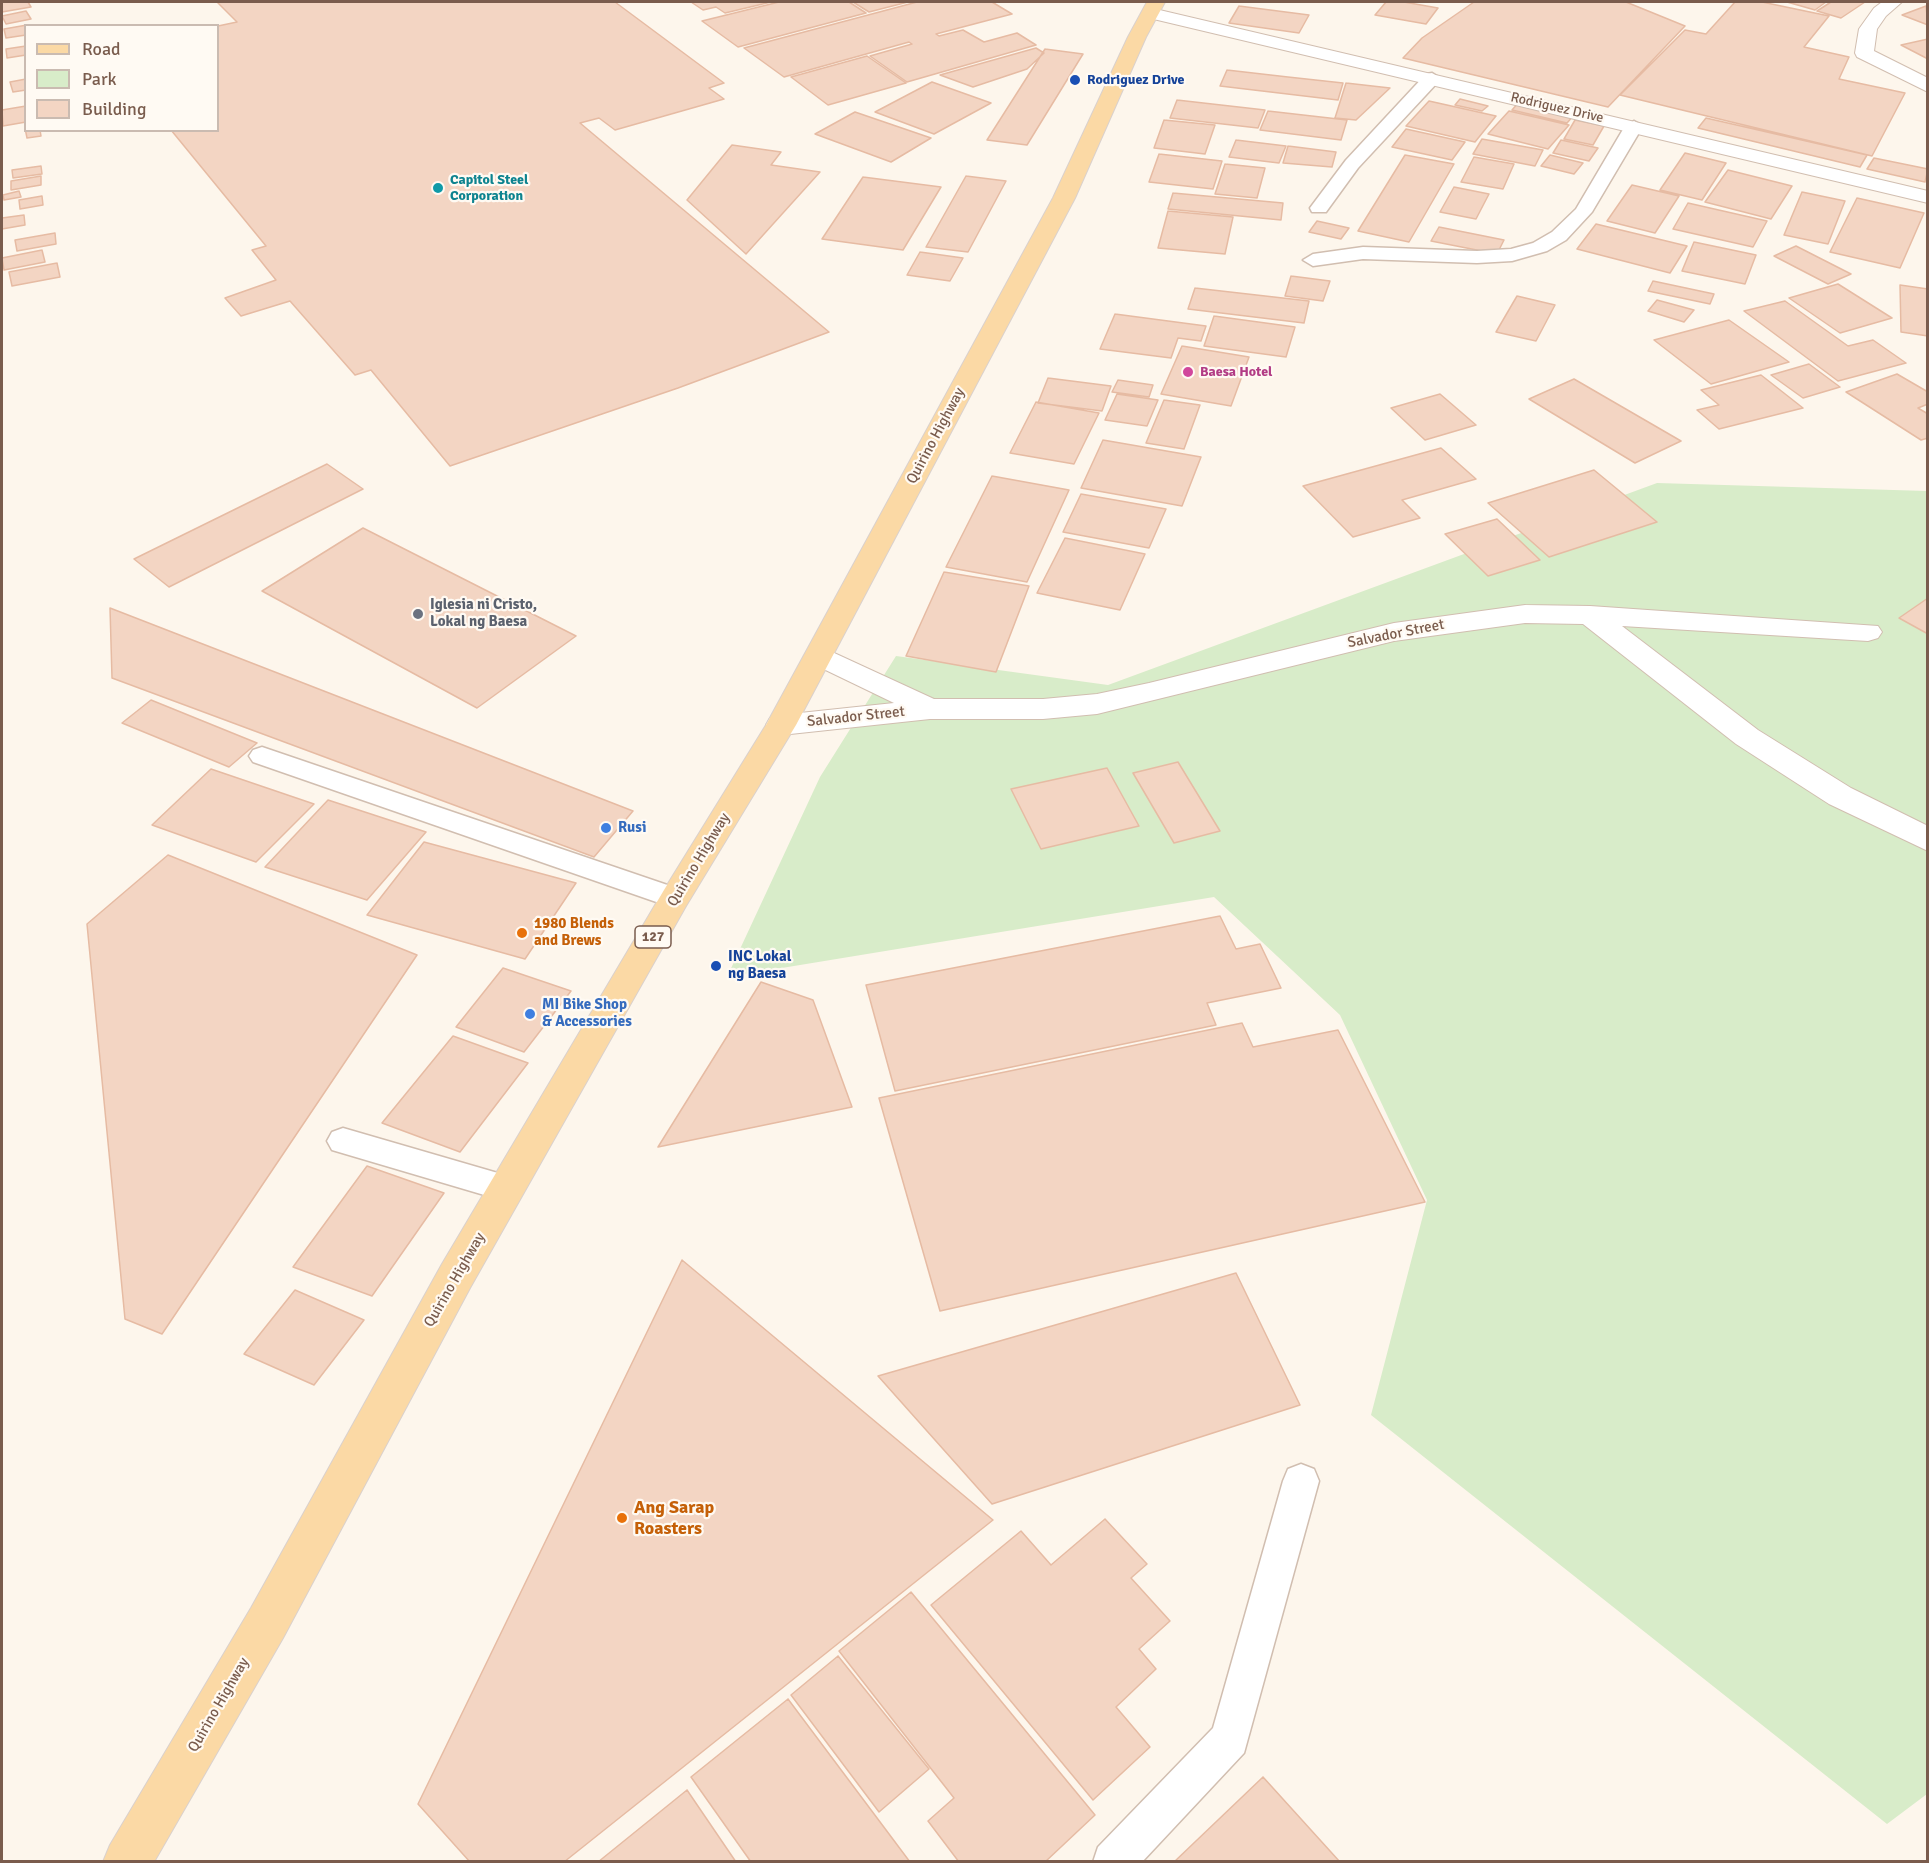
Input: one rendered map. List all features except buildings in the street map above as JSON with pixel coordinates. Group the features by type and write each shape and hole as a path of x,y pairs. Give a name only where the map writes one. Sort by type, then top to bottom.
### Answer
{"main road":[{"name":"Quirino Highway","path":"127,1862 267,1623 456,1276 675,898 781,725 1064,198 1137,37 1153,7"}],"street":[{"path":"1893,2 1880,12 1868,29 1864,53 1928,86"},
{"name":"Rodriguez Drive","path":"1153,7 1432,78 1928,197"},
{"name":"Salvador Street","path":"781,725 930,709 1043,709 1097,704 1394,633 1525,614 1590,615 1868,632"},
{"path":"1590,615 1747,737 1840,796 1928,840"},
{"name":"Salvador Street","path":"819,655 930,709"}],"lane":[{"path":"1319,208 1352,164 1432,78"},
{"path":"1313,261 1363,253 1477,257 1512,255 1540,247 1559,236 1583,212 1634,126"},
{"path":"262,756 675,898"},
{"path":"344,1141 508,1189"},
{"path":"1113,1862 1230,1739 1301,1481"}],"green space":[{"path":"1657,483 1927,491 1927,1794 1887,1824 1371,1415 1427,1200 1340,1015 1214,897 727,977 820,777 896,656 1108,685"}],"place":[{"name":"Rodriguez Drive","path":"1075,80"},
{"name":"Capitol Steel Corporation","path":"438,188"},
{"name":"Baesa Hotel","path":"1188,372"},
{"name":"Iglesia ni Cristo, Lokal ng Baesa","path":"418,614"},
{"name":"Rusi","path":"606,828"},
{"name":"1980 Blends and Brews","path":"522,933"},
{"name":"INC Lokal ng Baesa","path":"716,966"},
{"name":"MI Bike Shop & Accessories","path":"530,1014"},
{"name":"Ang Sarap Roasters","path":"622,1518"}]}
